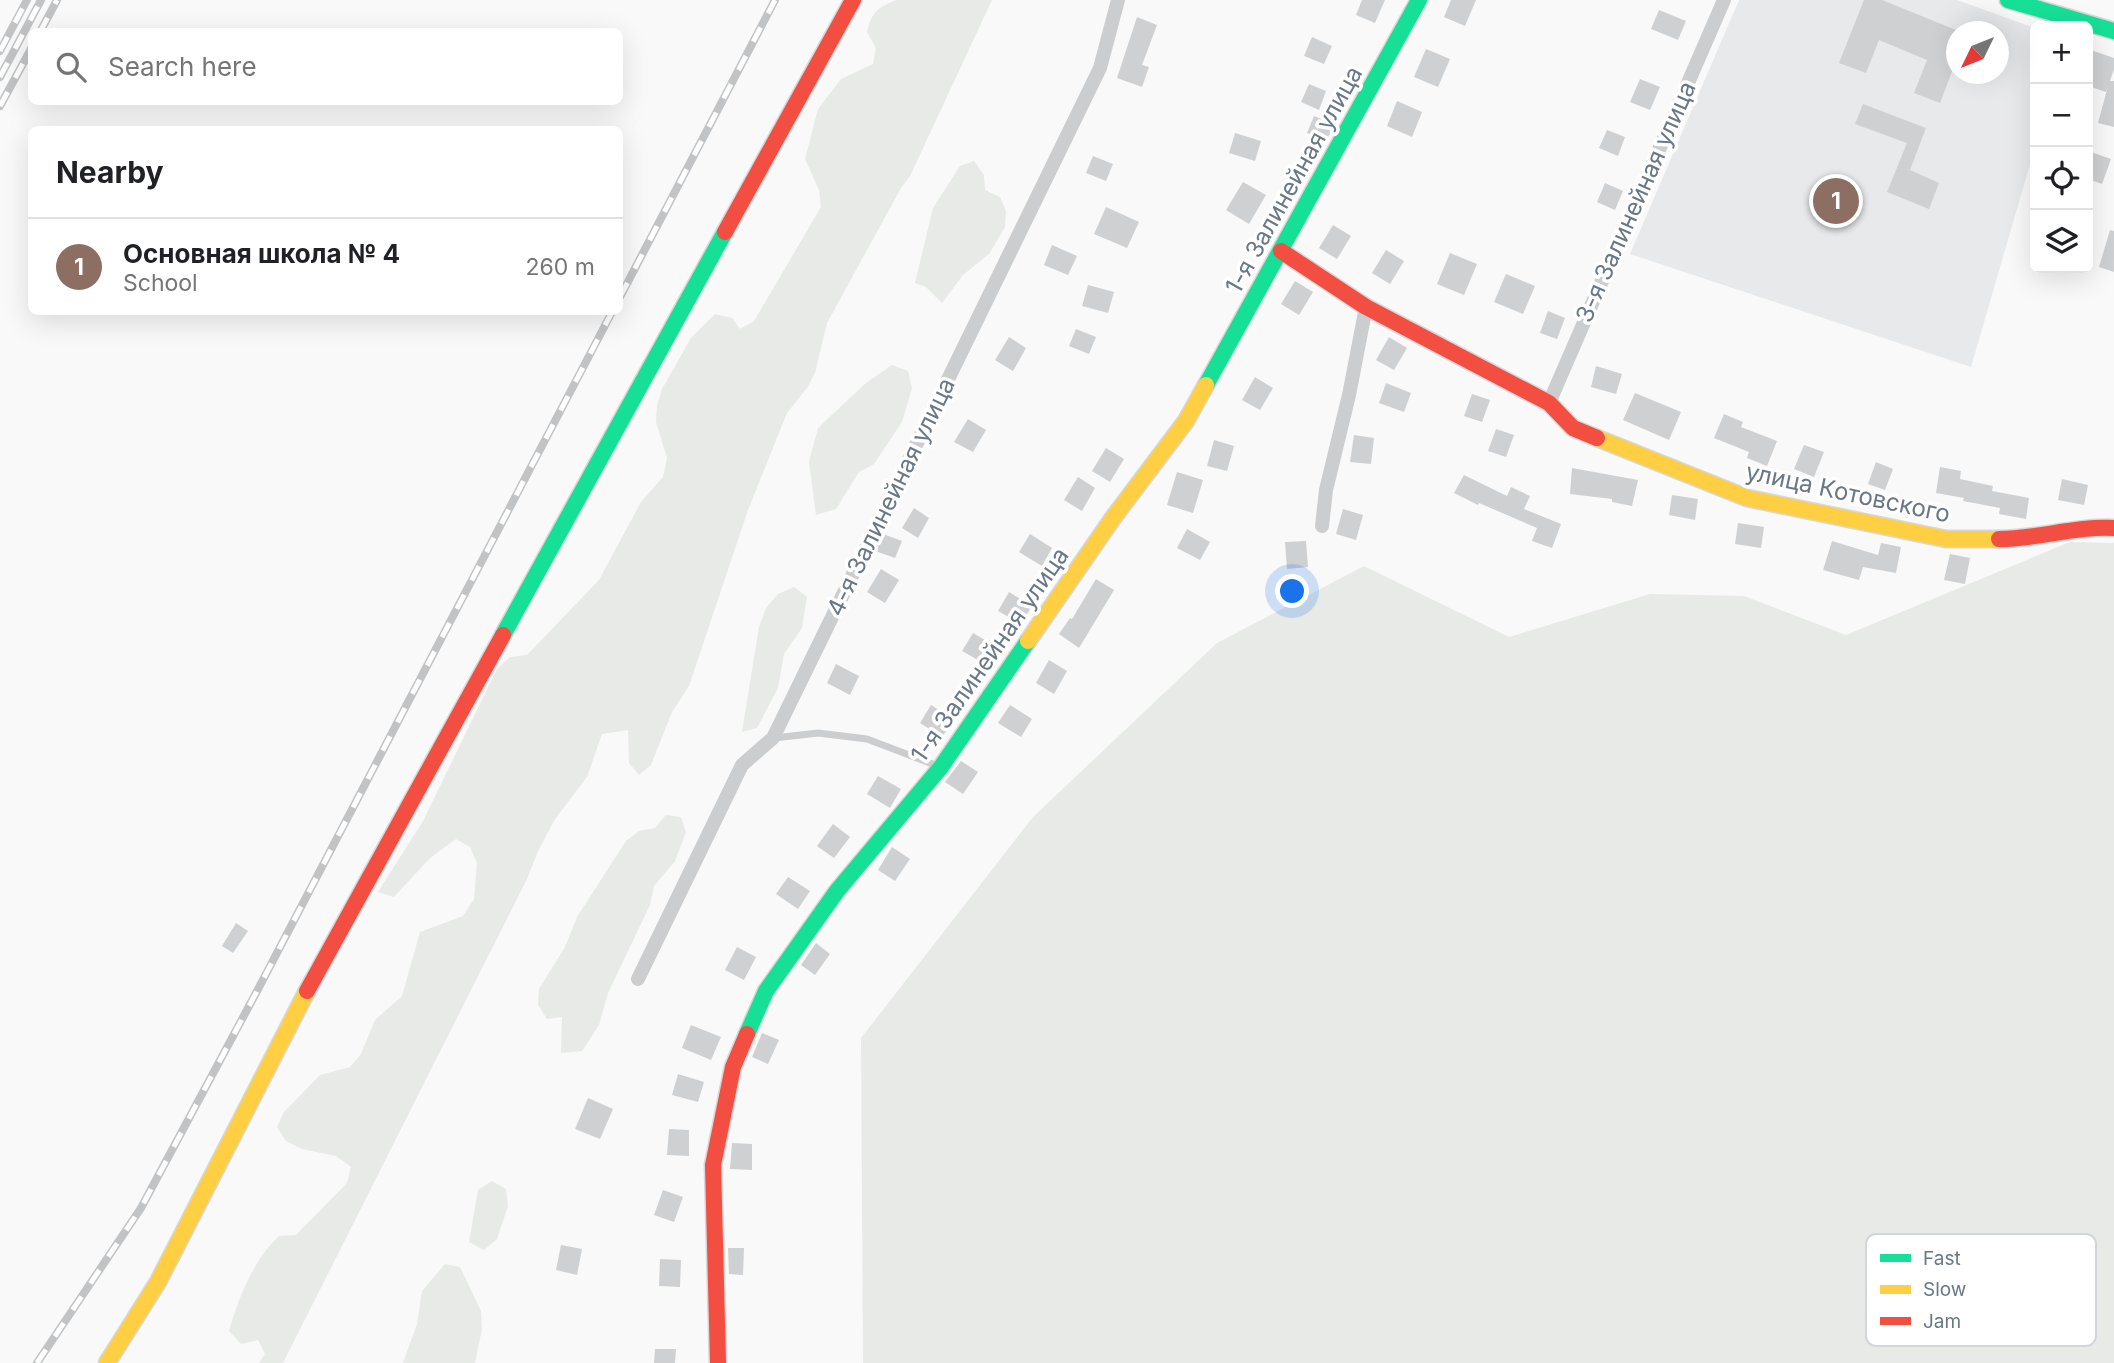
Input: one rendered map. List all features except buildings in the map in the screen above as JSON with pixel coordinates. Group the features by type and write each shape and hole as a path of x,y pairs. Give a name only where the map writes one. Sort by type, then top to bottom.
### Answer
{"street":[{"path":"107,1363 158,1282 323,961 853,0"},
{"name":"4-я Залинейная улица","path":"638,979 741,765 773,738 1100,68 1118,0"},
{"name":"1-я Залинейная улица","path":"718,1363 713,1165 733,1067 766,991 837,891 941,767 1113,518 1186,421 1419,0"},
{"name":"3-я Залинейная улица","path":"1549,403 1724,0"},
{"path":"2008,0 2114,31"},
{"name":"улица Котовского","path":"1281,251 1366,307 1549,403 1573,428 1747,498 1947,538 2021,539 2096,527 2114,528"},
{"path":"1322,526 1326,490 1349,395 1366,307"}],"lane":[{"path":"773,738 818,733 867,739 941,767"}],"shaded area":[{"path":"897,0 992,0 910,176 827,323 815,373 787,413 748,510 689,686 672,712 651,765 639,775 629,763 628,730 602,734 587,777 555,819 539,849 527,879 283,1363 259,1363 265,1354 258,1340 241,1344 229,1331 248,1280 262,1256 279,1236 296,1235 347,1183 351,1167 336,1156 302,1149 286,1141 277,1127 284,1112 320,1075 350,1067 361,1054 375,1020 402,996 420,932 463,916 474,899 477,863 470,847 456,839 430,858 394,897 378,892 423,821 497,669 510,657 527,655 599,580 641,502 663,477 667,458 656,422 657,406 662,389 691,338 715,314 732,318 740,329 754,321 821,207 819,190 805,159 818,109 841,79 873,64 876,48 867,32 871,20 876,11"},
{"path":"1739,0 1957,0 2030,26 2030,164 1971,367 1630,254"},
{"path":"974,161 984,175 985,190 1000,197 1006,211 1005,227 989,254 963,275 942,303 926,287 915,283 933,208 960,166"},
{"path":"892,365 908,371 912,388 902,422 874,464 859,472 836,509 816,515 809,462 818,428 866,383"},
{"path":"2070,542 2114,543 2114,1363 863,1363 861,1038 1033,817 1217,643 1364,566 1509,637 1650,594 1744,596 1846,635"},
{"path":"794,587 807,597 802,628 784,654 778,688 757,728 742,732 759,627 766,608 778,594"},
{"path":"666,815 681,817 686,832 675,861 654,886 650,905 608,993 599,1025 582,1051 561,1053 562,1017 547,1019 538,1005 539,989 565,947 577,917 626,841 639,831 655,828"},
{"path":"492,1181 506,1189 508,1206 497,1239 484,1250 469,1242 478,1190"},
{"path":"445,1264 460,1267 481,1311 482,1329 475,1363 403,1363 417,1324 422,1291"}],"railway":[{"path":"0,51 27,0"},
{"path":"0,77 41,0"},
{"path":"42,28 57,0"},
{"path":"623,291 775,0"},
{"path":"0,106 28,54"},
{"path":"37,1363 141,1208 610,315"}],"traffic: fast":[{"path":"1206,385 1419,0"},
{"path":"2008,0 2114,31"},
{"path":"503,635 725,232"},
{"path":"747,1034 766,991 837,891 941,767 1028,641"}],"traffic: slow":[{"path":"1028,641 1113,518 1186,421 1206,385"},
{"path":"1597,438 1747,498 1946,539 1999,539"},
{"path":"107,1363 158,1282 307,991"}],"traffic: jam":[{"path":"725,232 853,0"},
{"path":"1281,251 1366,307 1549,403 1573,428 1597,438"},
{"path":"1999,539 2114,528"},
{"path":"307,991 503,635"},
{"path":"718,1363 713,1165 733,1067 747,1034"}],"place":[{"name":"Основная школа № 4","path":"1836,201"}]}
